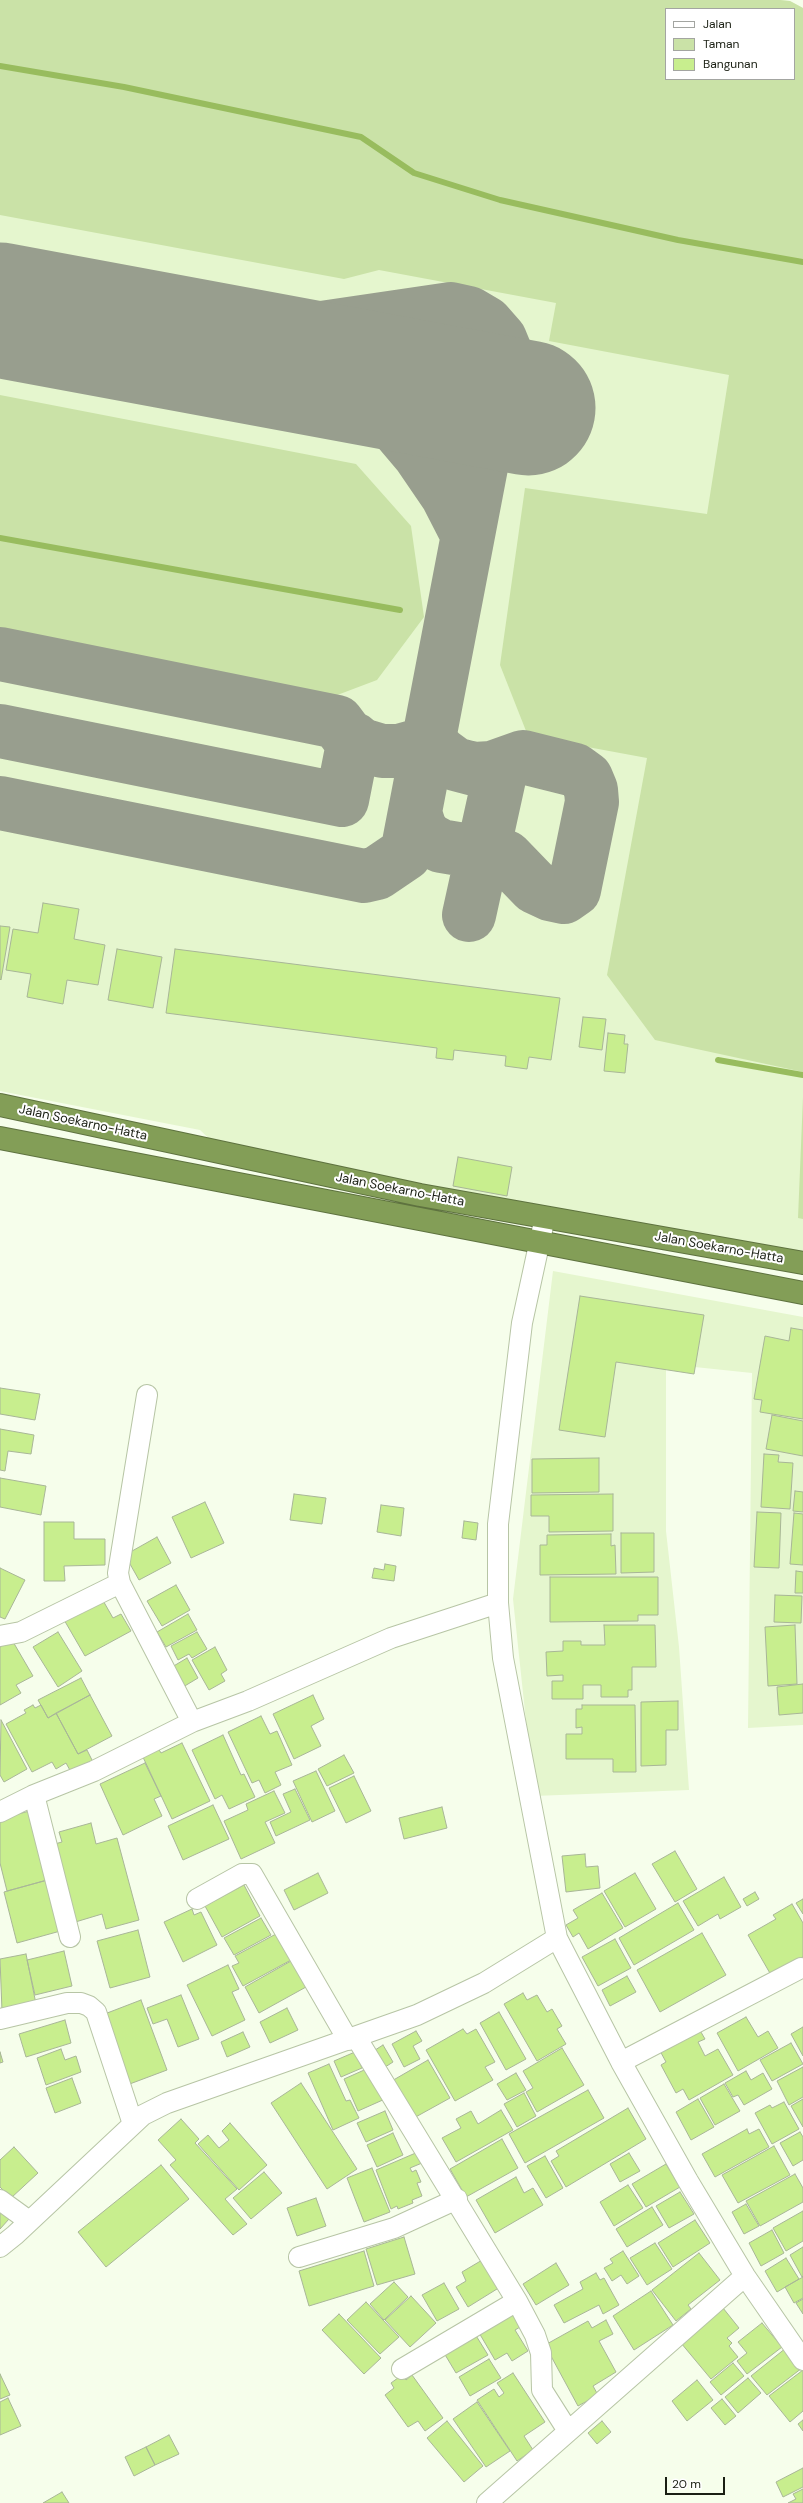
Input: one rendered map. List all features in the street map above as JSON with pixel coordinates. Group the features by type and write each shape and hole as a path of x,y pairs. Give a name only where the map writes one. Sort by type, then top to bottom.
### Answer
{"highway":[{"name":"Jalan Soekarno-Hatta","path":"0,1106 412,1193 803,1263"},
{"name":"Jalan Soekarno-Hatta","path":"0,1138 803,1293"}],"street":[{"path":"545,1217 541,1243 521,1330 498,1524 498,1603 503,1658 557,1938 621,2062 745,2276 803,2360"},
{"path":"148,1395 118,1565 120,1583 192,1722"},
{"path":"0,1636 15,1635 120,1583"},
{"path":"0,1812 34,1795 94,1771 192,1722 248,1701 391,1638 498,1603"},
{"path":"34,1795 70,1937"},
{"path":"197,1899 242,1874 252,1874 352,2039 457,2199 517,2301 535,2335 541,2353 542,2390 568,2431"},
{"path":"0,2247 144,2115 167,2103 418,2015 484,1983 557,1938"},
{"path":"621,2062 801,1968"},
{"path":"0,2019 67,2003 81,2003 89,2006 96,2012 133,2124"},
{"path":"299,2257 394,2228 457,2199"},
{"path":"0,2200 30,2221"},
{"path":"487,2503 745,2276"},
{"path":"402,2368 517,2301"}],"shaded area":[{"path":"0,0 790,1 803,8 803,1252 477,1196 218,1147 200,1130 0,1091"},
{"path":"553,1271 803,1317 803,1725 748,1728 752,1373 666,1364 666,1531 679,1647 689,1790 534,1796 513,1599"}],"green space":[{"path":"0,0 780,0 790,1 803,8 803,1072 655,1040 607,975 647,758 528,736 500,665 525,488 707,514 729,375 549,341 556,303 379,270 344,279 0,215"},
{"path":"0,395 356,464 411,526 424,617 377,680 332,697 0,631"},
{"path":"803,1097 803,1219 798,1218"}],"building":[{"path":"43,903 79,909 74,939 105,945 98,985 67,980 63,1004 27,997 31,974 6,970 13,929 38,933"},
{"path":"0,926 10,927 1,980 0,979"},
{"path":"117,949 162,957 153,1008 108,1000"},
{"path":"175,949 560,998 551,1060 529,1057 527,1069 505,1066 506,1056 454,1050 453,1060 436,1058 437,1048 166,1013"},
{"path":"583,1017 606,1019 602,1050 579,1047"},
{"path":"608,1033 625,1035 624,1044 628,1044 625,1073 604,1071"},
{"path":"458,1157 512,1167 507,1196 453,1186"},
{"path":"580,1296 704,1315 694,1374 616,1362 605,1437 559,1430"},
{"path":"791,1328 803,1330 803,1419 760,1412 762,1400 754,1399 765,1336 789,1341"},
{"path":"0,1388 40,1394 35,1420 0,1414"},
{"path":"772,1415 803,1421 803,1456 766,1449"},
{"path":"0,1429 34,1435 31,1454 8,1451 5,1471 0,1470"},
{"path":"764,1454 779,1455 778,1462 793,1463 790,1509 761,1507"},
{"path":"599,1458 599,1492 532,1493 532,1459"},
{"path":"0,1478 46,1486 41,1515 0,1507"},
{"path":"795,1491 803,1492 803,1512 793,1511"},
{"path":"294,1494 326,1498 322,1524 290,1520"},
{"path":"613,1494 613,1531 549,1532 549,1516 531,1516 531,1495"},
{"path":"205,1502 224,1543 191,1558 172,1517"},
{"path":"381,1505 404,1508 401,1536 377,1532"},
{"path":"757,1512 781,1513 779,1568 754,1567"},
{"path":"794,1513 803,1514 803,1565 790,1564"},
{"path":"464,1521 478,1523 476,1540 462,1538"},
{"path":"44,1522 74,1522 74,1539 105,1539 105,1565 64,1566 65,1581 44,1581"},
{"path":"621,1533 654,1533 654,1572 621,1573"},
{"path":"611,1534 611,1546 615,1545 616,1574 540,1575 540,1545 547,1545 547,1535"},
{"path":"157,1537 171,1563 139,1580 125,1555"},
{"path":"385,1564 396,1566 394,1581 372,1578 374,1568 384,1570"},
{"path":"0,1568 25,1580 5,1619 0,1617"},
{"path":"796,1571 803,1572 803,1593 795,1593"},
{"path":"550,1577 658,1577 658,1615 638,1615 638,1621 550,1622"},
{"path":"176,1585 190,1610 162,1626 147,1601"},
{"path":"775,1595 802,1596 801,1623 774,1622"},
{"path":"101,1597 113,1618 121,1614 131,1631 85,1656 63,1618"},
{"path":"188,1614 197,1630 166,1647 157,1632"},
{"path":"604,1625 655,1625 656,1667 632,1667 632,1690 628,1690 628,1697 601,1697 601,1685 583,1685 583,1699 552,1699 552,1681 563,1681 563,1675 547,1676 546,1652 563,1651 563,1641 581,1641 581,1645 605,1645"},
{"path":"795,1625 797,1684 768,1686 765,1627"},
{"path":"58,1632 82,1671 58,1687 33,1647"},
{"path":"197,1632 207,1649 192,1658 189,1654 178,1660 171,1646"},
{"path":"12,1640 33,1676 16,1685 21,1693 0,1705 0,1647"},
{"path":"215,1647 227,1670 221,1674 225,1681 209,1690 192,1660"},
{"path":"187,1658 198,1678 183,1687 172,1667"},
{"path":"81,1678 90,1695 48,1718 38,1700"},
{"path":"803,1684 803,1713 779,1715 777,1687"},
{"path":"90,1695 112,1736 78,1754 56,1713"},
{"path":"313,1695 324,1719 311,1726 321,1746 294,1759 273,1714"},
{"path":"678,1701 678,1730 666,1730 666,1765 641,1766 641,1702"},
{"path":"33,1705 35,1708 41,1705 48,1718 56,1713 78,1754 87,1750 93,1762 72,1774 66,1763 56,1769 52,1762 32,1772 6,1724 26,1713 24,1710"},
{"path":"582,1705 635,1705 636,1772 613,1772 613,1759 566,1759 566,1734 582,1734 582,1727 576,1728 576,1709 582,1709"},
{"path":"261,1716 270,1734 277,1731 292,1765 275,1772 281,1785 265,1793 259,1780 252,1783 228,1732"},
{"path":"1,1720 27,1769 4,1782 0,1775"},
{"path":"223,1735 241,1775 244,1774 255,1797 229,1809 222,1795 215,1799 192,1750"},
{"path":"182,1743 210,1801 172,1819 142,1755 158,1748 161,1753"},
{"path":"344,1755 354,1773 327,1786 318,1769"},
{"path":"145,1763 161,1796 154,1799 162,1816 123,1835 100,1784"},
{"path":"316,1771 335,1811 312,1822 293,1781"},
{"path":"354,1776 371,1811 346,1823 329,1788"},
{"path":"295,1789 310,1820 276,1836 270,1822 291,1812 283,1794"},
{"path":"274,1791 285,1813 265,1822 275,1843 241,1859 224,1821 248,1810 246,1804"},
{"path":"213,1805 229,1839 183,1860 168,1826"},
{"path":"442,1807 447,1828 404,1839 399,1818"},
{"path":"33,1810 51,1879 7,1891 0,1863 0,1819"},
{"path":"91,1823 96,1844 117,1838 139,1920 106,1929 102,1914 72,1923 51,1845 62,1842 59,1832"},
{"path":"675,1851 697,1889 675,1902 652,1864"},
{"path":"585,1854 586,1867 598,1866 600,1888 566,1892 562,1856"},
{"path":"318,1873 328,1893 294,1910 284,1890"},
{"path":"635,1873 656,1909 625,1927 604,1891"},
{"path":"724,1877 741,1907 720,1919 718,1914 698,1926 683,1901"},
{"path":"51,1879 64,1930 17,1943 4,1892"},
{"path":"244,1885 260,1916 222,1937 205,1906"},
{"path":"755,1892 759,1899 747,1906 743,1899"},
{"path":"602,1893 623,1928 588,1949 579,1933 573,1937 566,1925 578,1918 573,1910"},
{"path":"803,1899 803,1914 796,1903"},
{"path":"678,1903 694,1930 634,1965 619,1938"},
{"path":"792,1904 803,1923 803,1957 771,1975 748,1935 776,1919 773,1915"},
{"path":"192,1909 194,1915 201,1912 217,1945 183,1962 164,1922"},
{"path":"261,1918 271,1935 234,1955 224,1938"},
{"path":"138,1930 150,1977 110,1988 97,1941"},
{"path":"702,1933 726,1975 660,2012 637,1970"},
{"path":"276,1934 291,1960 243,1986 232,1966 239,1963 235,1956"},
{"path":"615,1939 631,1968 598,1986 582,1957"},
{"path":"64,1951 72,1986 35,1995 27,1960"},
{"path":"26,1954 36,2004 2,2011 0,1959"},
{"path":"291,1961 306,1987 259,2013 245,1987"},
{"path":"228,1965 239,1989 232,1992 245,2020 212,2036 187,1985"},
{"path":"627,1976 636,1992 610,2006 602,1990"},
{"path":"523,1993 527,2000 537,1995 547,2012 552,2009 562,2026 557,2029 566,2044 537,2061 504,2004"},
{"path":"181,1995 199,2039 178,2047 167,2019 153,2024 147,2008"},
{"path":"141,2000 167,2070 127,2085 102,2015"},
{"path":"287,2008 298,2030 270,2043 260,2022"},
{"path":"499,2012 526,2059 506,2070 480,2023"},
{"path":"746,2017 758,2037 768,2031 778,2048 738,2071 717,2033"},
{"path":"65,2020 71,2043 26,2057 19,2034"},
{"path":"698,2027 705,2039 698,2042 705,2056 718,2049 733,2075 689,2100 683,2089 676,2093 661,2065 666,2062 659,2049"},
{"path":"803,2027 803,2056 791,2034"},
{"path":"463,2029 467,2034 476,2029 495,2062 485,2067 493,2080 455,2101 426,2050"},
{"path":"416,2031 422,2041 413,2046 420,2059 404,2067 392,2044"},
{"path":"243,2032 250,2047 227,2057 221,2042"},
{"path":"791,2043 803,2064 772,2081 760,2060"},
{"path":"383,2045 393,2062 382,2069 372,2052"},
{"path":"562,2048 584,2085 537,2112 526,2092 533,2088 523,2071"},
{"path":"61,2049 65,2060 76,2056 81,2072 46,2085 37,2058"},
{"path":"0,2052 3,2062 0,2063"},
{"path":"355,2052 362,2068 341,2077 334,2061"},
{"path":"428,2060 450,2098 412,2119 390,2082"},
{"path":"329,2064 346,2101 350,2100 359,2118 333,2130 308,2073"},
{"path":"371,2067 385,2099 358,2111 344,2079"},
{"path":"803,2067 803,2097 789,2105 777,2081"},
{"path":"746,2071 751,2080 763,2073 772,2089 744,2105 738,2095 733,2097 725,2083"},
{"path":"516,2073 526,2090 507,2100 497,2084"},
{"path":"72,2078 81,2103 55,2113 46,2088"},
{"path":"301,2083 357,2169 327,2189 271,2103"},
{"path":"724,2084 740,2111 715,2125 700,2098"},
{"path":"588,2090 604,2118 525,2163 509,2134"},
{"path":"524,2093 536,2116 517,2127 504,2104"},
{"path":"698,2099 714,2127 691,2140 676,2112"},
{"path":"803,2099 803,2127 791,2106"},
{"path":"784,2102 799,2129 772,2144 755,2113 770,2105 772,2108"},
{"path":"628,2108 646,2139 566,2187 551,2161 559,2156 556,2151"},
{"path":"501,2110 513,2130 456,2162 442,2138 461,2128 456,2119 471,2111 478,2124"},
{"path":"385,2111 393,2130 366,2142 357,2123"},
{"path":"181,2119 199,2139 195,2143 237,2189 225,2199 247,2224 233,2235 170,2165 176,2160 158,2140"},
{"path":"230,2123 267,2165 239,2190 198,2144 208,2135 219,2148 229,2140 222,2131"},
{"path":"747,2129 749,2134 759,2129 769,2147 715,2177 702,2154"},
{"path":"800,2132 803,2137 803,2160 793,2166 780,2143"},
{"path":"393,2133 403,2155 377,2167 367,2145"},
{"path":"502,2139 518,2168 466,2197 450,2169"},
{"path":"774,2146 790,2175 738,2203 722,2175"},
{"path":"14,2147 38,2173 11,2198 0,2187 0,2160"},
{"path":"418,2152 422,2163 410,2168 412,2172 416,2170 421,2182 417,2183 422,2196 412,2200 413,2203 398,2209 397,2206 391,2209 376,2170"},
{"path":"629,2153 640,2171 620,2182 610,2164"},
{"path":"545,2156 563,2188 546,2198 527,2166"},
{"path":"666,2164 680,2187 646,2207 632,2184"},
{"path":"161,2165 189,2199 106,2267 78,2232"},
{"path":"372,2168 390,2212 364,2222 347,2178"},
{"path":"264,2172 282,2193 251,2219 233,2198"},
{"path":"795,2174 803,2188 803,2202 760,2226 746,2201"},
{"path":"516,2177 524,2193 533,2188 543,2205 495,2233 476,2200"},
{"path":"628,2185 643,2208 614,2226 600,2202"},
{"path":"680,2192 694,2214 669,2228 656,2206"},
{"path":"316,2198 326,2226 297,2236 287,2208"},
{"path":"746,2204 759,2226 744,2234 732,2212"},
{"path":"652,2207 663,2225 627,2247 616,2229"},
{"path":"0,2211 9,2219 0,2229"},
{"path":"803,2211 803,2241 786,2251 773,2228"},
{"path":"695,2220 710,2243 673,2267 658,2243"},
{"path":"772,2230 784,2253 761,2266 749,2243"},
{"path":"404,2237 415,2274 377,2285 366,2249"},
{"path":"655,2243 672,2269 647,2285 630,2258"},
{"path":"803,2247 803,2276 802,2277 790,2255"},
{"path":"364,2251 374,2286 309,2306 299,2271"},
{"path":"623,2251 639,2276 627,2284 621,2275 612,2281 604,2268 613,2263 610,2259"},
{"path":"699,2253 720,2280 688,2305 691,2309 676,2321 652,2290"},
{"path":"489,2256 505,2284 468,2307 456,2287 466,2281 462,2272"},
{"path":"786,2258 799,2279 777,2292 765,2271"},
{"path":"556,2263 569,2285 536,2305 523,2284"},
{"path":"596,2273 600,2280 604,2278 619,2305 603,2314 599,2305 564,2323 554,2305 583,2289 580,2282"},
{"path":"803,2277 803,2298 794,2303 785,2287"},
{"path":"394,2282 408,2297 384,2320 370,2304"},
{"path":"444,2283 459,2309 437,2321 422,2295"},
{"path":"651,2291 673,2325 634,2350 613,2316"},
{"path":"411,2296 436,2323 410,2347 385,2320"},
{"path":"803,2299 803,2314 796,2303"},
{"path":"366,2302 399,2337 380,2354 347,2320"},
{"path":"517,2308 527,2323 515,2330 528,2351 512,2361 507,2353 495,2360 478,2331"},
{"path":"723,2308 739,2328 727,2338 732,2343 729,2346 738,2357 711,2379 681,2343"},
{"path":"339,2314 381,2358 364,2374 322,2330"},
{"path":"606,2320 613,2334 599,2341 616,2372 593,2386 598,2395 578,2406 545,2345 588,2321 592,2328"},
{"path":"762,2323 782,2347 747,2374 737,2361 747,2353 738,2342"},
{"path":"475,2334 488,2355 456,2373 444,2353"},
{"path":"786,2348 802,2368 767,2395 751,2376"},
{"path":"489,2359 501,2378 470,2396 459,2377"},
{"path":"733,2363 744,2376 721,2395 710,2382"},
{"path":"803,2370 803,2411 790,2422 769,2396"},
{"path":"513,2373 545,2422 524,2436 533,2450 517,2461 477,2400 494,2389 499,2397 504,2393 497,2383"},
{"path":"0,2374 10,2395 0,2399"},
{"path":"402,2375 406,2380 412,2375 443,2418 425,2431 418,2421 408,2427 385,2395 394,2388 391,2383"},
{"path":"748,2378 761,2393 738,2413 725,2397"},
{"path":"697,2380 713,2400 687,2421 672,2401"},
{"path":"8,2398 21,2426 0,2435 0,2402"},
{"path":"722,2399 736,2416 725,2425 711,2408"},
{"path":"477,2402 510,2451 486,2467 453,2419"},
{"path":"803,2420 803,2431 798,2424"},
{"path":"447,2421 483,2466 464,2482 427,2438"},
{"path":"602,2421 611,2432 597,2444 588,2433"},
{"path":"169,2435 179,2454 155,2465 146,2447"},
{"path":"146,2447 155,2465 134,2476 125,2457"},
{"path":"803,2468 803,2487 783,2497 776,2482"},
{"path":"803,2489 803,2503 788,2503 796,2499 793,2494"},
{"path":"62,2492 69,2503 43,2503"}],"waterway":[{"path":"0,66 124,87 361,137 414,173 500,200 678,240 803,262"},
{"path":"0,538 400,610"},
{"path":"718,1060 803,1075"}],"taxiway":[{"path":"34,317 213,344 451,309 469,313 486,323 500,339 507,356 508,374 501,403 493,413 479,425 463,434 444,437 422,433 408,425 397,414 385,392 374,379 355,372 306,367"},
{"path":"0,803 364,876 377,873 405,854 408,848 482,462 501,403"},
{"path":"386,415 419,454 447,495 467,534"},
{"path":"0,654 337,722 346,734 362,745 382,751 399,751 417,746 428,738 440,753 455,764 474,769 492,768 523,757 575,770 586,778 591,790 592,802 574,890 564,897 550,894 535,887 506,857 441,846 428,839 420,829 415,813"},
{"path":"0,731 342,800 354,739"},
{"path":"469,915 502,765"}],"runway":[{"path":"0,310 528,408"}]}
